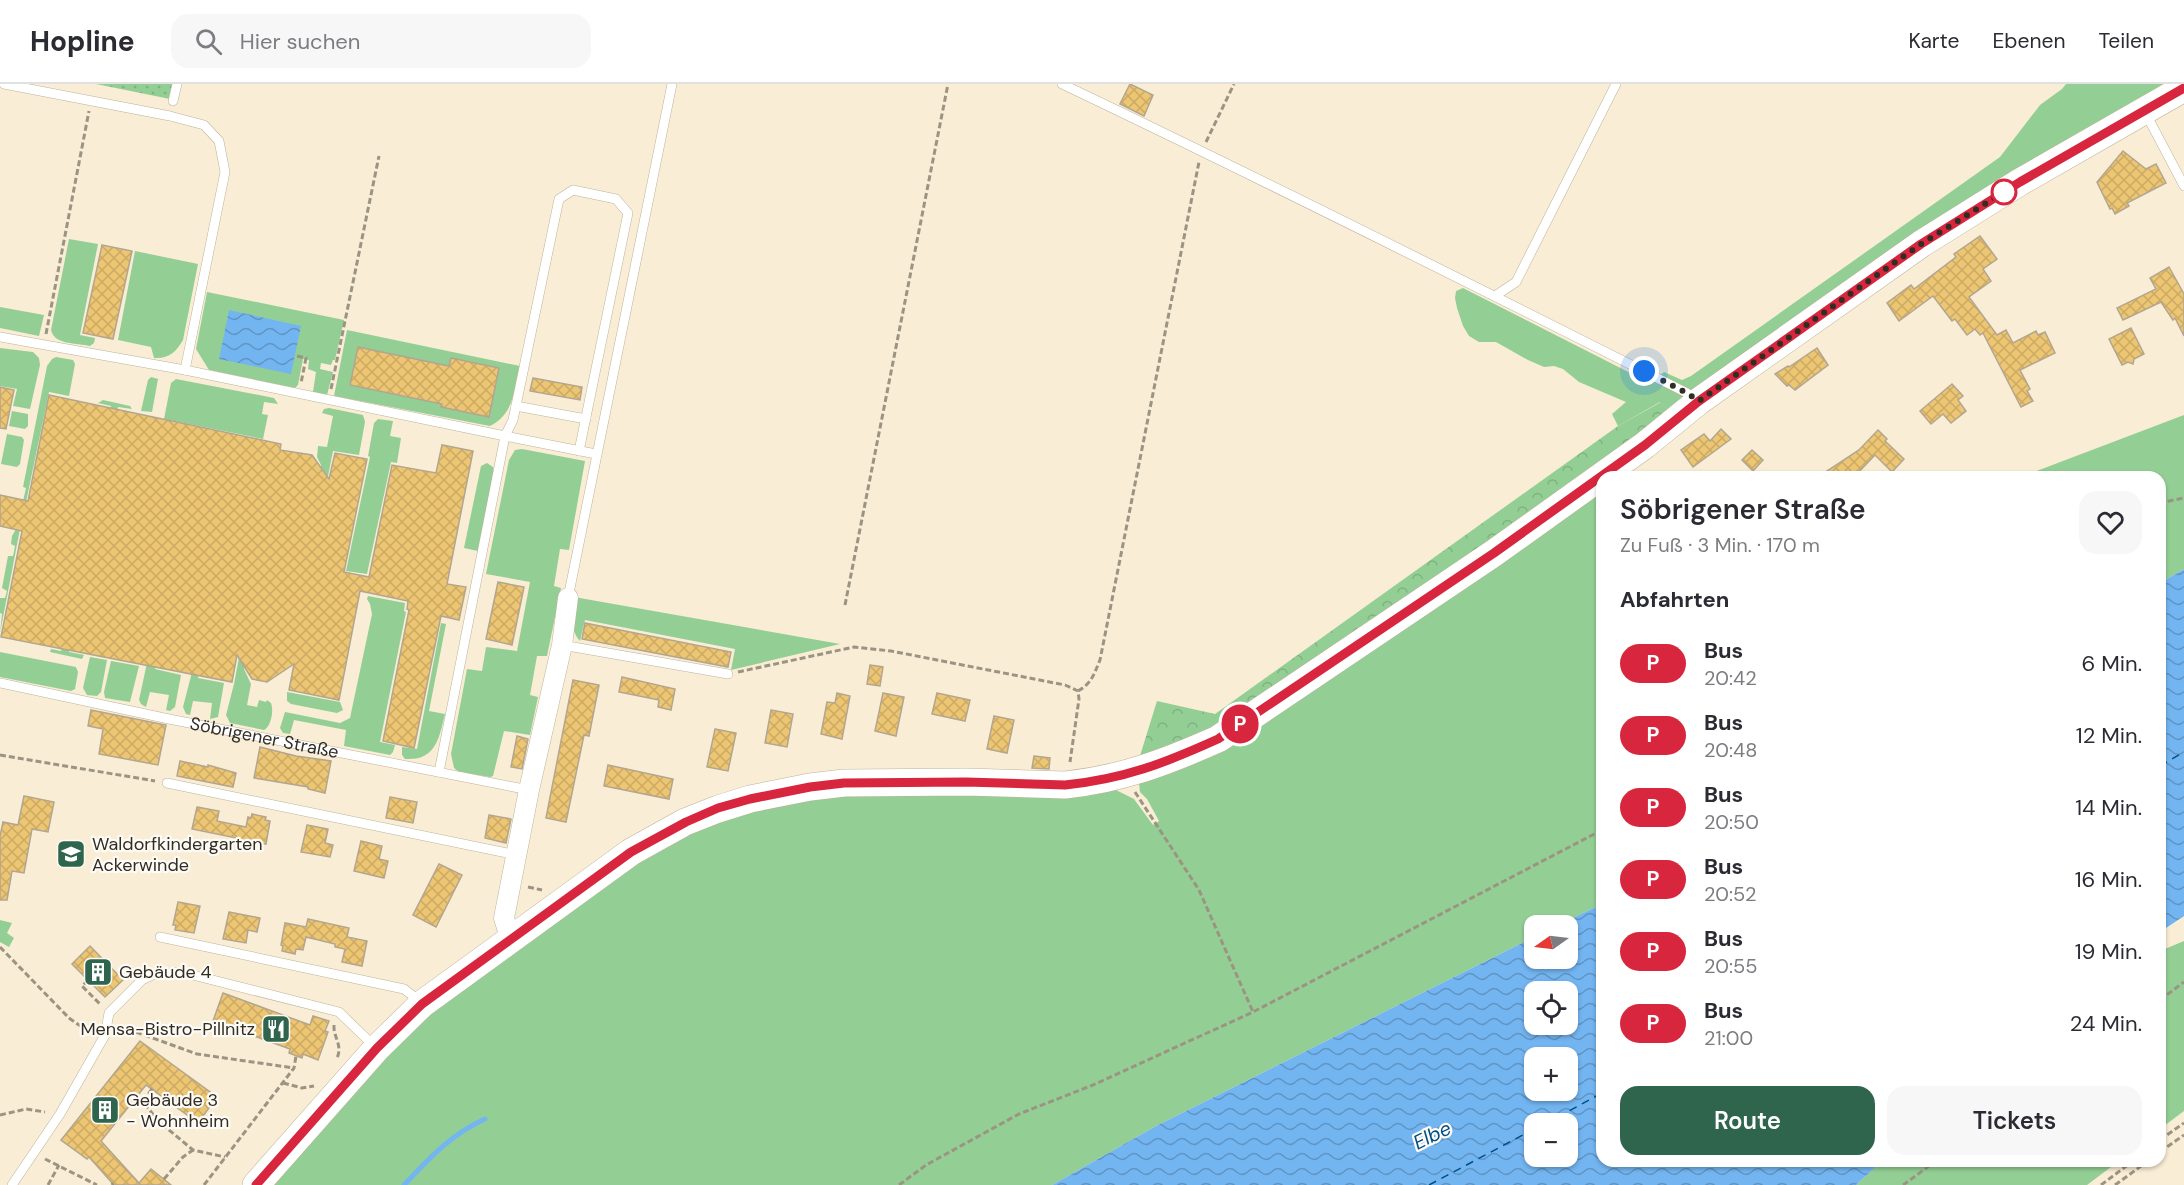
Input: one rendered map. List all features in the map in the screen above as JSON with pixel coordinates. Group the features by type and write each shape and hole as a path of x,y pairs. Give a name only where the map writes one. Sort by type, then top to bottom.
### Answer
{"street":[{"path":"1608,471 1699,401 1921,244 2020,182 2184,88"},
{"path":"256,1185 377,1048 422,1004 631,852 686,822 718,808 810,787 844,783 966,782 1065,785 1118,777 1171,760 1218,739 1503,546 1596,480"},
{"path":"510,939 504,918 529,790 562,645 568,598"}],"lane":[{"path":"4,84 204,125 219,141 225,172 185,370"},
{"path":"173,101 177,84"},
{"path":"568,598 672,84"},
{"path":"1062,84 1495,296 1699,401"},
{"path":"1495,296 1516,282 1616,84"},
{"path":"2145,111 2184,186"},
{"path":"439,772 505,436 513,420 559,200 573,190 616,199 628,213 579,451"},
{"path":"0,337 185,370 596,454"},
{"path":"516,406 586,419"},
{"path":"562,645 728,674"},
{"name":"Söbrigener Straße","path":"0,683 529,790"},
{"path":"167,783 517,855"},
{"path":"160,937 404,989 422,1004"},
{"path":"12,1185 60,1114 105,1035 108,1018 142,980 155,974 181,972 339,1012 377,1048"}],"path":[{"path":"846,605 948,84"},
{"path":"1078,691 1093,679 1100,660 1202,151 1234,84"},
{"path":"44,344 91,100"},
{"path":"329,400 379,156"},
{"path":"297,356 306,358 304,369"},
{"path":"2166,503 2184,498"},
{"path":"728,674 854,646 891,651 1065,685 1078,691"},
{"path":"1065,785 1074,745 1078,691"},
{"path":"0,755 167,783"},
{"path":"1118,777 1139,796 1199,890 1253,1012"},
{"path":"899,1185 926,1165 1019,1114 1094,1085 1253,1012 1596,833"},
{"path":"511,883 549,891"},
{"path":"0,947 69,1017 79,1025 105,1035"},
{"path":"88,980 82,986 108,1018 197,1054 294,1068"},
{"path":"2166,996 2184,982"},
{"path":"334,1066 340,1052 338,1038 334,1031 335,1019"},
{"path":"204,1185 294,1068 296,1056"},
{"path":"282,1083 302,1088 314,1087 322,1080"},
{"path":"152,1089 143,1101 157,1120 193,1150 225,1157"},
{"path":"0,1115 26,1109 60,1114"},
{"path":"2166,1136 2184,1123"},
{"path":"2166,1148 2184,1135"},
{"path":"164,1179 183,1156 193,1150"},
{"path":"34,1153 97,1185"},
{"path":"48,1185 59,1166"},
{"path":"1903,1185 1928,1167"},
{"path":"2101,1185 2125,1167"},
{"path":"2115,1185 2140,1167"}],"green space":[{"path":"96,84 173,84 170,99"},
{"path":"2066,84 2165,84 1670,412 1660,402 1618,426 1612,414 1626,402 1579,382 1563,369 1554,366 1544,367 1496,342 1479,342 1469,336 1463,326 1455,298 1456,291 1463,288 1650,383 1664,372 1682,380 1691,376 2000,157 2040,105"},
{"path":"69,239 98,244 80,335 95,338 94,343 90,346 61,341 53,335 51,330"},
{"path":"135,251 198,264 183,340 168,356 154,358 151,347 118,340"},
{"path":"207,292 344,320 335,360 331,365 321,363 320,369 333,372 327,395 313,392 316,372 308,369 309,360 303,359 298,385 295,388 209,370 196,349"},
{"path":"0,307 44,315 39,336 0,328"},
{"path":"347,330 520,366 512,400 504,415 490,426 334,396"},
{"path":"0,348 33,352 39,358 40,365 30,409 13,406 17,389 0,386"},
{"path":"56,357 73,360 75,364 69,396 49,392 26,502 23,501 26,488 23,487 47,366"},
{"path":"151,377 158,379 152,412 141,411 148,380"},
{"path":"176,379 274,398 278,404 264,402 262,414 268,415 263,439 164,419 171,383"},
{"path":"103,400 130,406 132,409 118,407 96,513 89,512 111,406 98,403"},
{"path":"1661,402 1670,412 1488,543 1215,727 1139,759 1157,701 1215,714 1618,426"},
{"path":"324,409 363,415 365,422 359,455 333,451 311,562 302,561 321,465 317,457 318,446 327,447 333,416 322,413"},
{"path":"12,411 28,414 28,426 25,429 9,426"},
{"path":"2184,415 2184,569 2166,580 2166,471 2037,471"},
{"path":"378,419 393,421 390,436 401,438 397,463 391,462 367,574 346,571 370,457 368,456 374,423"},
{"path":"7,434 22,437 24,440 20,464 17,467 1,464"},
{"path":"522,449 585,461 569,550 560,549 554,586 561,588 547,656 537,656 530,695 538,697 530,735 504,731 493,776 490,777 459,772 454,768 451,754 467,669 482,671 486,647 517,651 530,582 486,574 509,460 515,450"},
{"path":"487,463 493,467 494,471 478,551 464,548 481,466"},
{"path":"1596,489 1596,907 1578,915 1524,915 1524,942 1156,1126 1052,1185 267,1185 426,1008 688,829 809,795 1110,787 1134,799 1153,825 1159,821 1147,799 1140,792 1139,783"},
{"path":"16,529 20,529 0,633 2,614 0,613 0,598 5,598 7,591 2,588 8,556 13,556 15,546 11,544"},
{"path":"82,545 90,547 69,652 84,655 82,659 50,652 51,649 61,651"},
{"path":"170,556 177,558 155,669 181,675 175,707 170,711 166,710 169,695 150,692 146,707 139,700"},
{"path":"212,564 220,565 198,678 224,683 218,717 210,719 212,703 193,701 190,715 186,714 183,707"},
{"path":"255,572 262,574 244,669 251,684 247,705 257,707 259,700 266,702 267,700 271,703 271,718 264,730 230,723 226,715"},
{"path":"368,596 405,603 404,611 406,612 380,742 395,745 393,752 390,755 344,746 346,730 294,720 290,734 283,733 280,728 285,712 340,723 350,718 372,614"},
{"path":"574,597 840,644 731,670 735,649 585,620 580,641 573,626"},
{"path":"441,623 446,624 429,711 445,714 441,731 430,752 415,759 405,759 402,755 402,747 417,749"},
{"path":"0,652 76,667 78,672 75,689 71,691 0,677"},
{"path":"90,657 107,660 101,692 97,696 87,695 83,688"},
{"path":"111,661 139,666 130,702 105,698 104,692"},
{"path":"287,692 340,702 343,710 337,713 291,704 287,701"},
{"path":"0,920 12,923 7,933 14,938 9,947 0,942"},
{"path":"2184,941 2184,1111 2166,1124 2166,948"},
{"path":"1876,1167 2111,1167 2087,1185 1856,1185"}],"water":[{"path":"229,310 301,326 291,374 219,359"},
{"path":"2184,569 2184,916 2166,928 2166,580"},
{"name":"Elbe","path":"1596,907 1596,1167 1876,1167 1856,1185 1052,1185 1156,1126 1524,942 1524,969 1578,969 1578,915"}],"building":[{"path":"1130,84 1153,95 1144,116 1120,104"},
{"path":"2123,151 2146,169 2156,164 2166,183 2127,203 2129,206 2115,214 2112,208 2110,209 2097,182"},
{"path":"1980,236 1997,259 1983,269 1991,281 1969,297 1997,335 2006,330 2013,343 2036,331 2038,335 2045,332 2055,353 2020,370 2030,389 2027,391 2033,401 2021,407 1983,333 1980,335 1975,329 1967,335 1955,319 1952,321 1933,296 1899,321 1887,303 1911,285 1914,289 1956,257 1954,254"},
{"path":"102,245 132,251 113,339 83,333"},
{"path":"2169,267 2184,294 2184,336 2175,318 2173,320 2161,302 2123,320 2117,308 2156,289 2150,278"},
{"path":"2131,328 2144,354 2134,359 2133,364 2128,362 2122,365 2109,339"},
{"path":"358,347 449,366 451,358 499,368 489,417 441,407 442,404 350,385"},
{"path":"1817,348 1828,365 1795,390 1787,386 1775,374 1789,367"},
{"path":"533,378 582,387 580,400 530,391"},
{"path":"1952,384 1963,396 1958,400 1966,411 1951,423 1943,414 1931,424 1920,411"},
{"path":"0,387 14,390 6,429 0,428"},
{"path":"49,395 281,444 280,450 312,455 329,479 335,453 367,459 344,572 369,577 392,465 436,473 442,445 473,451 447,584 466,587 459,620 441,616 414,748 383,741 409,610 407,609 408,601 360,591 339,700 289,690 294,664 267,682 252,679 237,655 232,682 1,637 22,531 0,526 0,495 28,501"},
{"path":"1721,429 1731,439 1693,467 1681,450 1704,434 1710,441"},
{"path":"1878,430 1887,439 1885,441 1904,459 1893,471 1875,455 1860,471 1827,471 1859,450"},
{"path":"1752,450 1763,460 1753,471 1742,460"},
{"path":"498,582 524,587 512,645 486,639"},
{"path":"585,623 731,652 728,667 582,639"},
{"path":"870,665 883,667 880,686 867,684"},
{"path":"622,677 675,689 671,710 658,707 659,700 619,692"},
{"path":"573,680 599,685 589,736 584,735 566,822 546,818"},
{"path":"837,693 850,696 842,739 821,734 827,702 835,703"},
{"path":"883,693 904,697 896,736 875,731"},
{"path":"937,693 970,700 965,721 932,714"},
{"path":"91,710 166,725 158,765 99,754 103,729 88,726"},
{"path":"771,710 793,714 787,747 765,743"},
{"path":"994,716 1014,720 1007,753 987,749"},
{"path":"715,729 736,733 728,771 707,767"},
{"path":"517,736 528,739 522,769 511,767"},
{"path":"260,747 296,756 331,761 325,793 308,789 308,787 254,778"},
{"path":"1034,756 1050,758 1049,769 1032,768"},
{"path":"180,761 208,767 208,765 236,773 233,787 177,776"},
{"path":"608,765 673,779 669,799 604,786"},
{"path":"24,796 54,802 48,832 32,829 24,873 12,871 7,900 0,900 0,836 3,822 18,825"},
{"path":"390,797 417,802 413,823 386,818"},
{"path":"197,807 219,811 217,821 246,827 248,817 251,818 252,814 266,817 265,820 270,821 266,844 192,829"},
{"path":"489,815 511,819 506,843 485,838"},
{"path":"307,825 328,829 325,843 333,845 330,857 301,852"},
{"path":"361,841 382,846 379,859 388,861 384,878 354,871"},
{"path":"439,864 462,875 436,927 413,915"},
{"path":"178,902 200,906 194,933 175,930 176,925 173,925"},
{"path":"229,912 260,918 257,932 248,930 246,943 223,939"},
{"path":"308,919 349,928 347,937 367,941 362,966 342,962 345,949 335,947 335,944 306,937 303,950 296,949 295,954 282,951 285,923 306,927"},
{"name":"Gebäude 4","path":"90,946 123,980 105,997 72,964"},
{"path":"223,993 310,1025 313,1016 329,1021 325,1031 328,1032 318,1060 303,1054 302,1058 289,1053 290,1049 213,1021"},
{"name":"Gebäude 3 - Wohnheim","path":"140,1041 217,1097 198,1123 146,1085 101,1141 139,1183 151,1169 171,1185 114,1185 89,1157 87,1159 61,1140"}],"waterway":[{"path":"404,1185 451,1140 485,1119"}],"ferry route":[{"path":"2166,762 2184,752"},
{"path":"1565,1113 1596,1096"},
{"path":"1429,1185 1524,1134"}],"bus line":[{"name":"P","path":"1609,471 1699,401 1921,244 2020,182 2184,88"},
{"name":"P","path":"256,1185 377,1048 422,1004 631,852 686,822 718,808 780,792 810,787 844,783 899,782 1065,785 1118,777 1171,760 1218,739 1494,553 1596,480"}],"place":[{"name":"Waldorfkindergarten Ackerwinde","path":"71,854"},
{"name":"Gebäude 4","path":"98,972"},
{"name":"Mensa-Bistro-Pillnitz","path":"276,1029"},
{"name":"Gebäude 3 - Wohnheim","path":"105,1110"}],"route":[{"path":"1644,371 1699,401 1921,244 2004,192"}]}
